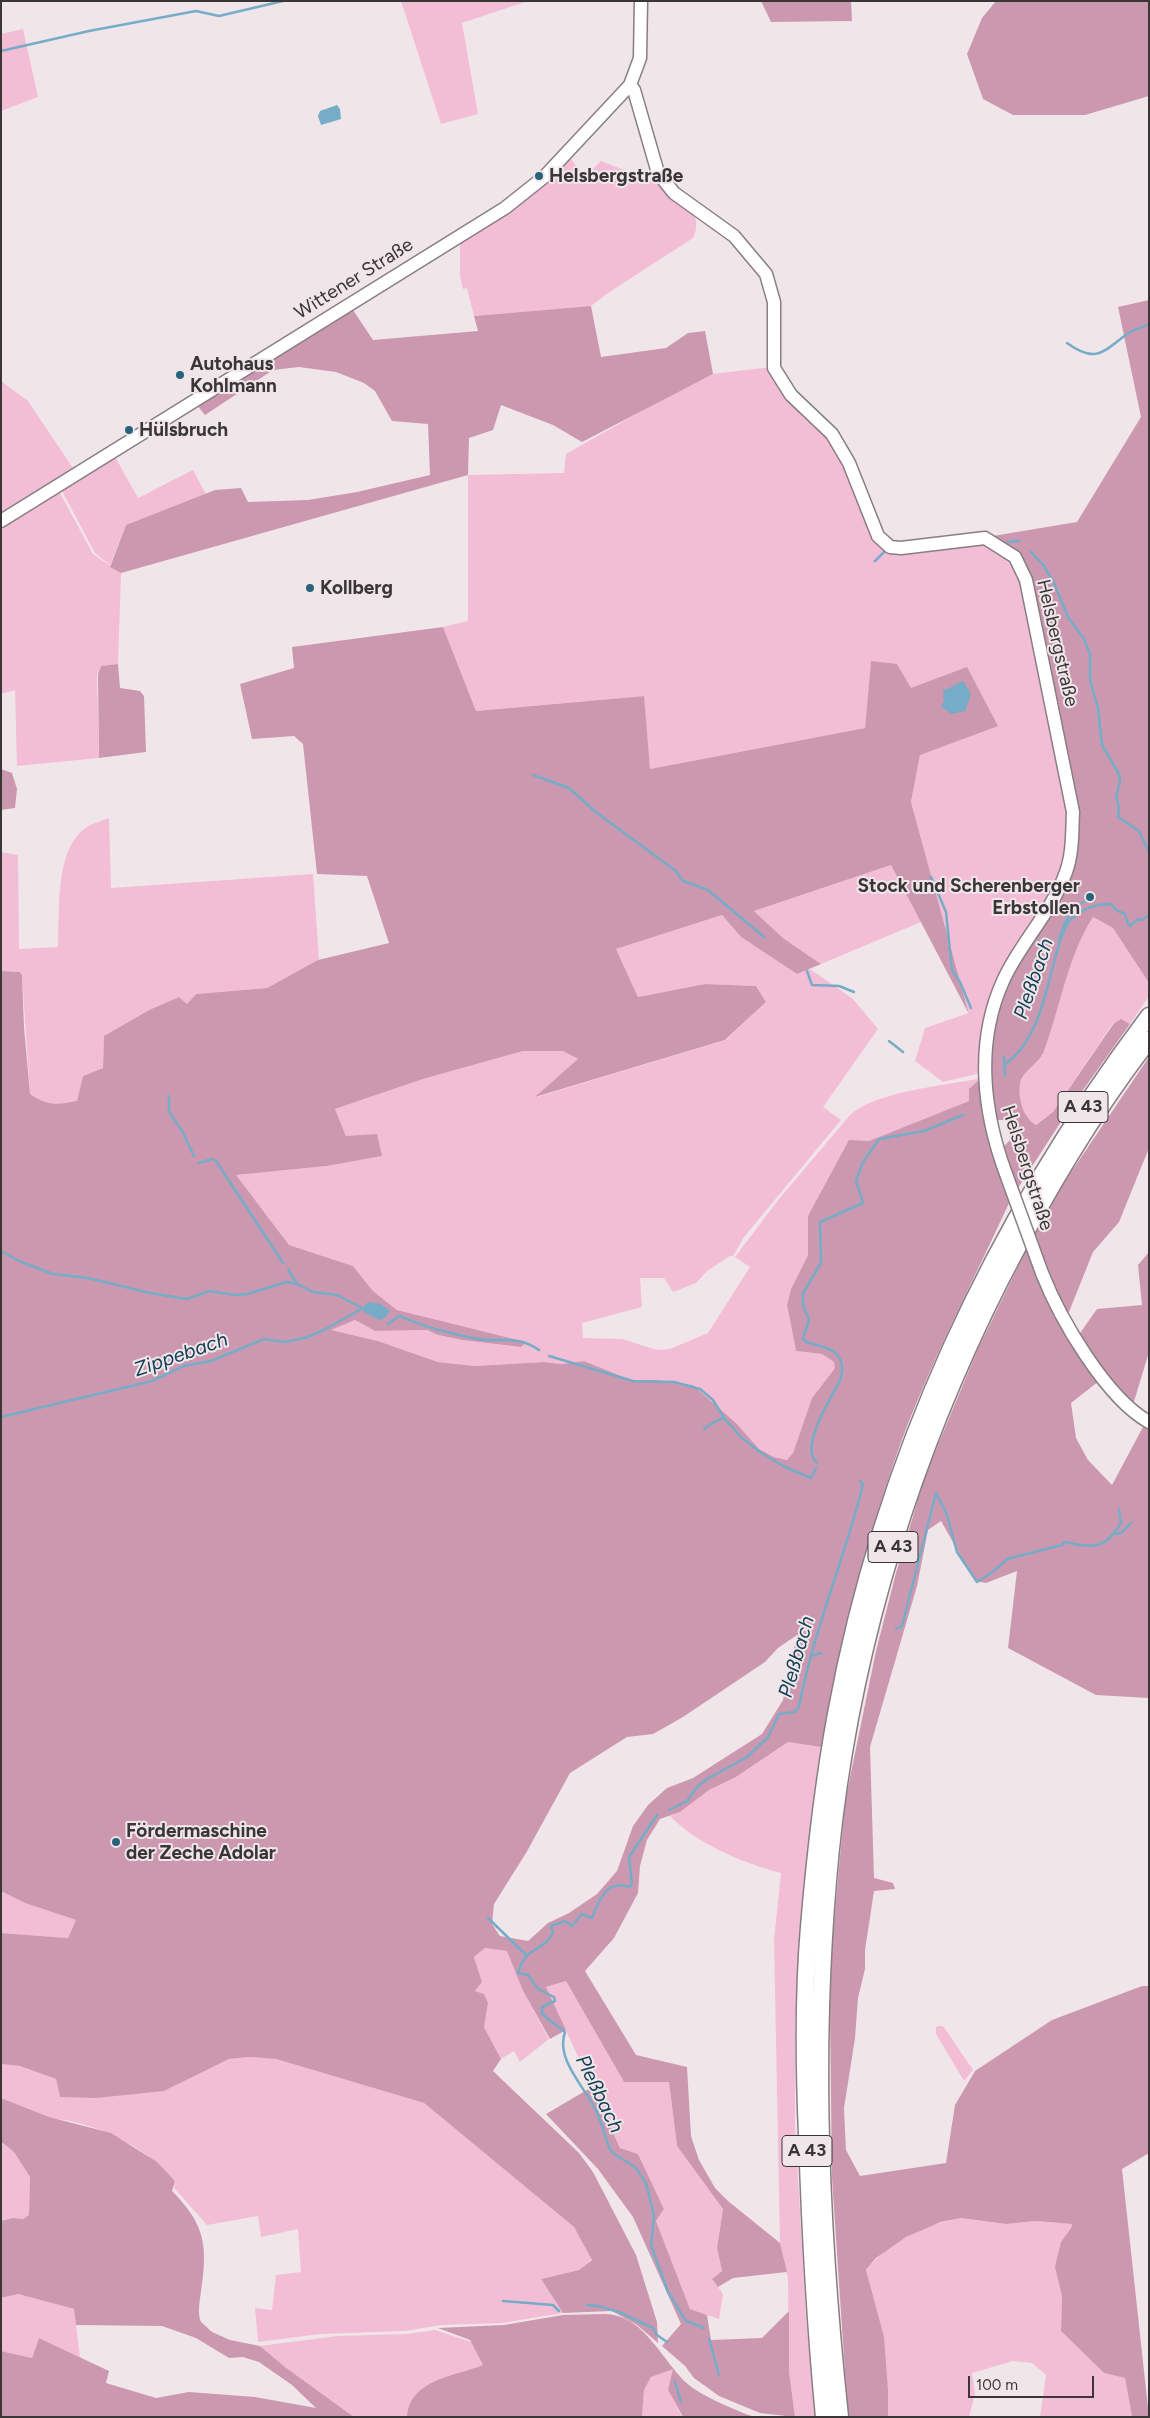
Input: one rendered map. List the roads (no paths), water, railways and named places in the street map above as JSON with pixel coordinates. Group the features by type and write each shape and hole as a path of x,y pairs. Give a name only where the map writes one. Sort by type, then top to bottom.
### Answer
{"highway":[{"name":"A 43","path":"824,2417 808,2185 805,2095 806,1980 821,1808 836,1711 856,1622 894,1492 922,1412 996,1255 1040,1175 1076,1119 1149,1016"},
{"name":"A 43","path":"840,2417 823,2216 820,2118 821,1982 835,1818 860,1670 885,1574 908,1497 959,1365 1015,1251 1052,1185 1089,1124 1149,1040"}],"street":[{"name":"Wittener Straße","path":"1,521 505,208 548,174 630,85 640,58 641,1"},
{"name":"Helsbergstraße","path":"630,85 634,90 658,173 665,184 674,194 734,236 766,274 774,302 774,368 791,395 832,434 849,463 878,536 890,547 901,548 985,538 1015,557 1026,580 1073,812 1072,845 1066,872 1003,980 988,1027 985,1094 994,1140 1042,1273 1063,1320 1125,1405 1149,1422"}],"water":[{"path":"337,105 340,109 341,119 321,125 318,116 320,111"},
{"path":"963,681 971,694 965,711 951,714 941,706 944,701 943,691"},
{"path":"368,1302 381,1304 390,1311 386,1317 379,1320 364,1312 363,1308"}],"waterway":[{"path":"1,51 89,31 196,11 219,16 283,1"},
{"path":"1067,343 1085,353 1099,353 1129,333 1149,324"},
{"path":"1008,542 1019,541"},
{"path":"875,561 885,551"},
{"path":"1031,552 1044,566 1053,581 1068,617 1084,639 1090,654 1090,680 1098,708 1102,745 1119,774 1120,782 1116,797 1119,807 1118,817 1139,831 1149,852"},
{"path":"533,775 569,788 597,813 676,871 683,881 708,890 764,937"},
{"path":"931,877 946,912 952,970 960,982 971,1008"},
{"path":"1059,940 1068,916 1076,907 1087,900"},
{"name":"Pleßbach","path":"1005,1064 1016,1055 1032,1031 1043,1002 1061,939 1070,920 1084,910 1105,904 1111,904 1116,910 1125,914 1130,926 1138,919 1142,920 1149,915"},
{"path":"807,971 812,985 839,986 854,992"},
{"path":"889,1041 903,1052"},
{"name":"Pleßbach","path":"1004,1057 1005,1076"},
{"path":"169,1096 169,1112 182,1131 194,1156"},
{"name":"Pleßbach","path":"817,1463 812,1455 814,1434 841,1378 842,1369 841,1361 834,1352 822,1346 806,1342 803,1338 809,1320 803,1306 803,1293 821,1263 820,1222 863,1203 856,1181 863,1162 879,1139 924,1131 963,1115"},
{"path":"199,1163 212,1159 216,1161 283,1263"},
{"path":"1,1251 21,1262 53,1274 88,1278 150,1293 187,1299 209,1291 234,1295 247,1294 287,1282 297,1284 313,1292 337,1295 362,1308"},
{"path":"288,1269 297,1284"},
{"name":"Zippebach","path":"1,1417 152,1381 184,1366 211,1361 264,1339 285,1342 305,1338 324,1330 363,1308"},
{"name":"Zippebach","path":"388,1324 399,1316 465,1337 527,1343 539,1350"},
{"name":"Zippebach","path":"549,1356 633,1381 674,1382 700,1389 713,1400 724,1418 741,1437 760,1452 785,1467 811,1478 816,1468"},
{"path":"704,1429 724,1418"},
{"name":"Pleßbach","path":"669,1810 687,1801 698,1786 707,1779 747,1757 768,1737 779,1714 795,1712 799,1707 812,1651 863,1485 860,1481"},
{"path":"896,1629 902,1626 936,1493 946,1512 957,1552 977,1582 994,1571 1007,1559 1062,1545 1065,1542 1091,1546 1104,1542 1115,1532 1121,1523 1119,1509"},
{"path":"1115,1534 1121,1533 1131,1523"},
{"path":"811,1656 821,1653"},
{"name":"Pleßbach","path":"657,1815 629,1857 632,1884 630,1887 622,1885 609,1889 601,1898 592,1918 582,1914 572,1926 565,1921 551,1926 553,1933 549,1939 525,1958 518,1973 528,1975 538,1989 554,1997 555,2001 542,2007 542,2014 565,2032 563,2042 567,2061 596,2110 610,2149 614,2154 635,2167 646,2183 654,2216 651,2245 668,2292 686,2321 704,2328"},
{"path":"488,1918 526,1955"},
{"path":"503,2301 553,2305 559,2311"},
{"path":"587,2305 619,2312 653,2328 657,2335 667,2342"},
{"name":"Pleßbach","path":"709,2339 719,2375"},
{"path":"675,2382 681,2402"}],"place":[{"name":"Helsbergstraße","path":"539,176"},
{"name":"Autohaus Kohlmann","path":"180,375"},
{"name":"Hülsbruch","path":"129,430"},
{"name":"Kollberg","path":"310,588"},
{"name":"Stock und Scherenberger Erbstollen","path":"1090,897"},
{"name":"Fördermaschine der Zeche Adolar","path":"116,1842"}]}
